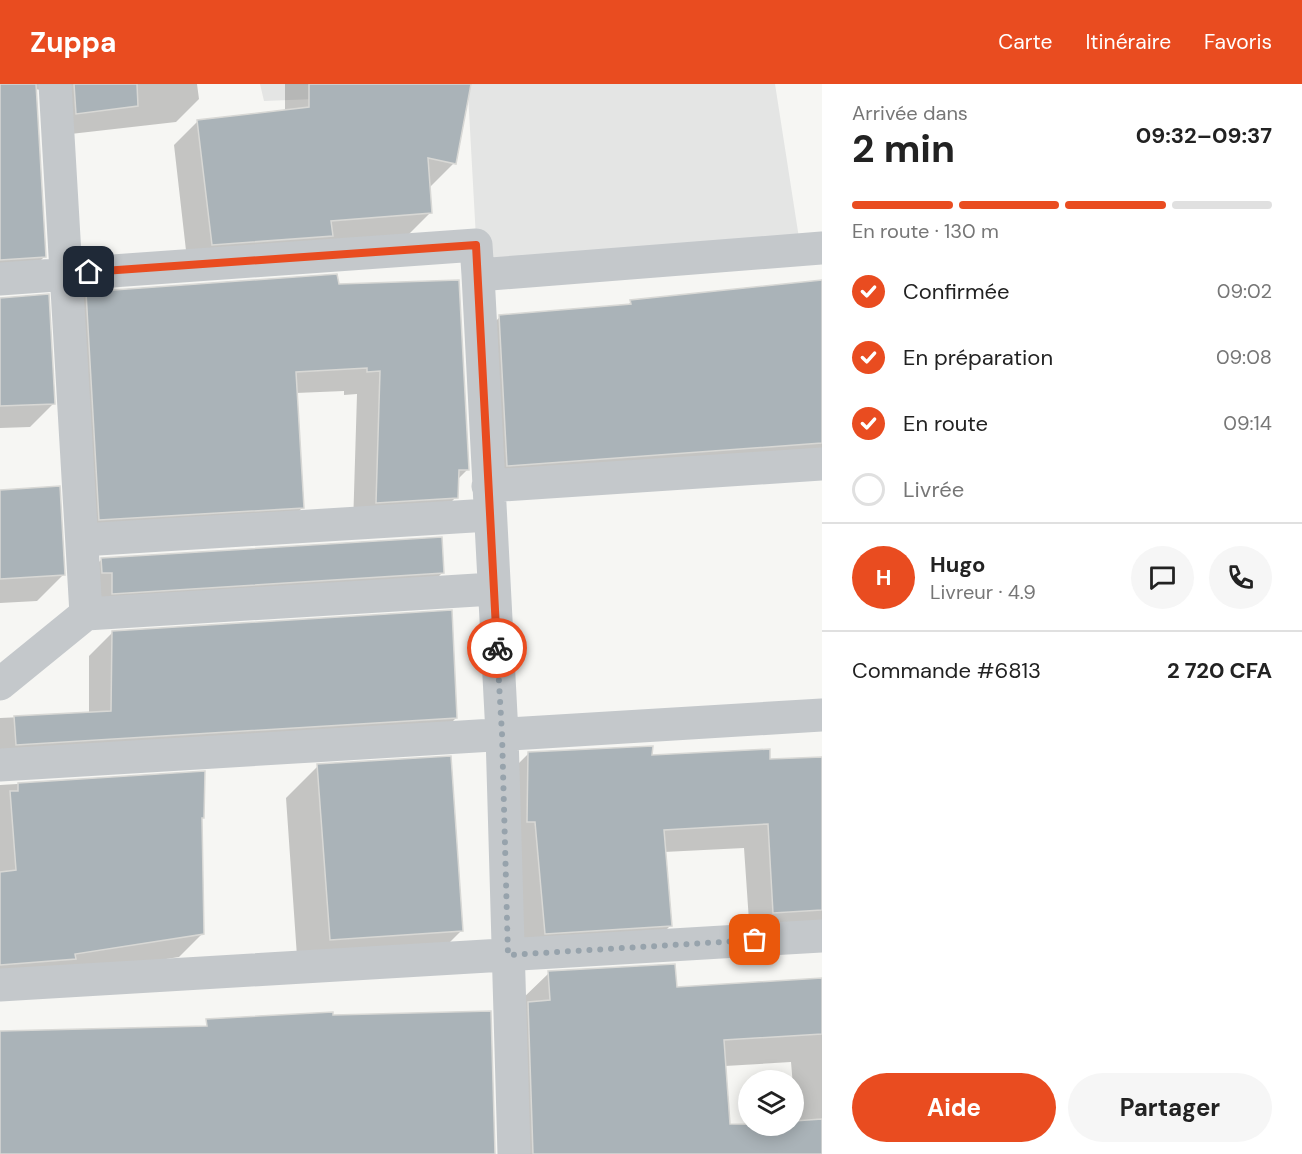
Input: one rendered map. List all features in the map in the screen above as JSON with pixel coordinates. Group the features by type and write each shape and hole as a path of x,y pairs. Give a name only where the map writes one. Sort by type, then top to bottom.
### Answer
{"street":[{"path":"55,84 86,614"},
{"path":"0,279 476,245 502,734 514,1154"},
{"path":"478,275 822,248"},
{"path":"82,540 489,501 822,464"},
{"path":"0,684 86,614 493,589"},
{"path":"0,765 822,715"},
{"path":"0,985 822,936"}],"shaded area":[{"path":"260,84 775,84 801,251 478,275 468,93 264,101"}],"building":[{"path":"0,84 36,84 46,257 0,260"},
{"path":"74,84 137,84 138,106 76,114"},
{"path":"309,84 471,84 456,164 428,158 432,213 331,221 333,236 212,245 197,120 309,107"},
{"path":"337,274 339,284 459,280 469,470 459,470 458,498 376,503 380,371 367,372 367,368 296,372 304,508 99,520 86,292"},
{"path":"822,280 822,443 507,466 499,315 631,304 630,300"},
{"path":"49,294 55,404 0,406 0,298"},
{"path":"60,486 65,575 0,579 0,490"},
{"path":"442,537 444,573 112,594 112,573 102,573 101,558"},
{"path":"452,610 457,718 16,745 14,716 111,711 112,631"},
{"path":"653,746 652,755 770,749 770,759 822,757 822,910 773,913 768,824 664,830 672,926 545,934 535,822 527,822 528,752"},
{"path":"451,756 463,931 330,940 317,764"},
{"path":"205,771 204,818 202,818 204,934 75,954 76,959 0,965 0,872 16,870 10,791 18,791 18,783"},
{"path":"675,964 677,987 822,978 822,1034 724,1040 730,1124 738,1124 738,1136 804,1136 804,1120 822,1119 822,1154 533,1154 528,1002 550,1000 548,971"},
{"path":"491,1011 495,1154 0,1154 0,1031 207,1026 206,1019 333,1012 333,1015"}],"way so far":[{"path":"497,648 502,734 508,955 755,940"}],"route":[{"path":"89,272 476,245 497,648"}]}
